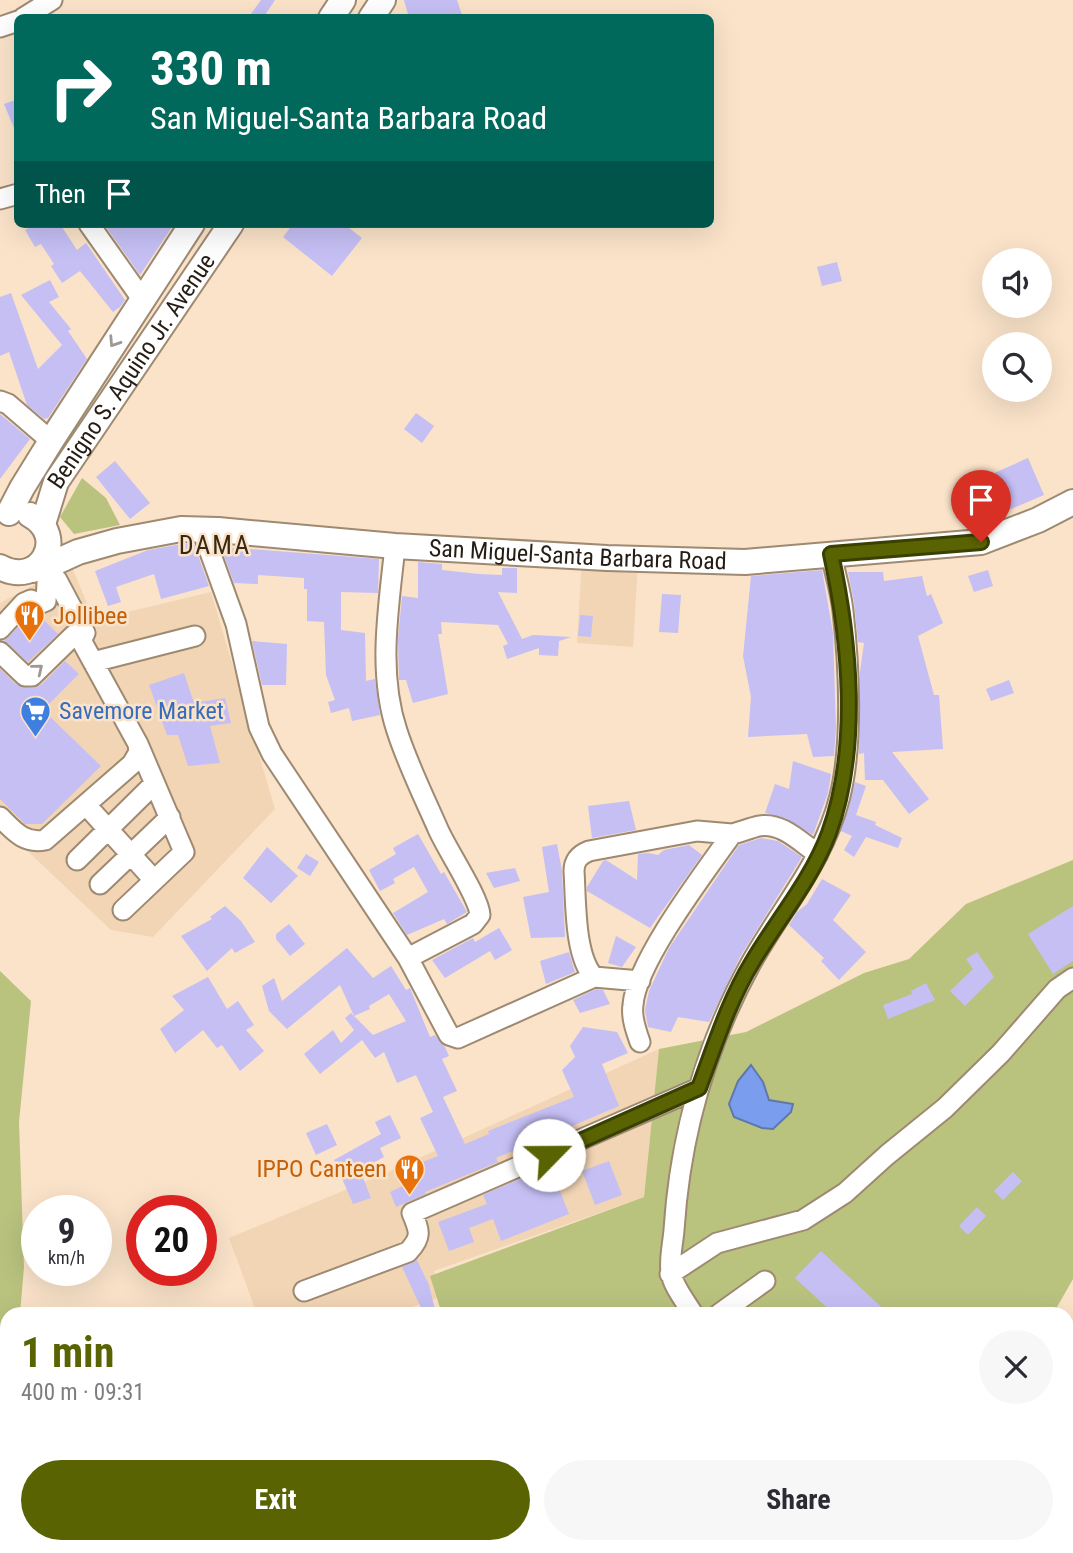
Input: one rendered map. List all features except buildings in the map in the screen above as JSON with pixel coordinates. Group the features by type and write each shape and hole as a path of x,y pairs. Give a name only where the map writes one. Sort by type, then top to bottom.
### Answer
{"main road":[{"name":"Benigno S. Aquino Jr. Avenue","path":"5,516 51,440 190,228"},
{"path":"193,228 215,246"},
{"name":"Benigno S. Aquino Jr. Avenue","path":"22,573 46,556 49,546 45,530 56,482 228,228"},
{"name":"San Miguel-Santa Barbara Road","path":"22,573 117,541 181,529 396,546 607,558 745,562 981,542 1038,520 1073,502"},
{"path":"5,516 22,512 33,516 45,530 78,552"}],"street":[{"path":"29,14 47,2"},
{"path":"92,228 142,299"},
{"path":"0,401 8,404 51,440"},
{"path":"202,530 236,624 259,727 272,754 408,958 449,1035 457,1038 594,977 640,981"},
{"path":"396,546 386,644 387,672 396,730 445,846 477,904 480,915 473,924 408,958"},
{"path":"689,1307 670,1274 682,1157 699,1088 726,1016 752,963 801,886 828,835 840,794 846,752 847,709 844,622 831,554"},
{"path":"0,629 24,603 31,600 39,604 46,601 22,573"},
{"path":"0,652 24,676 32,676 85,633 57,580 22,573"},
{"path":"93,662 195,636"},
{"path":"77,637 138,744 184,852 123,910"},
{"path":"0,817 24,839 36,842 45,840 132,764 139,752 138,744"},
{"path":"77,860 154,783"},
{"path":"86,805 154,880"},
{"path":"100,884 170,817"},
{"path":"594,977 586,969 580,943 574,864 580,855 673,834 696,831 732,834 760,826 781,828 818,854"},
{"path":"640,1042 632,1005 640,981 653,952 732,834"},
{"path":"670,1274 717,1243 803,1220 845,1193 945,1108 1001,1053 1057,989 1073,978"},
{"path":"304,1291 408,1252 417,1242 419,1233 412,1213 699,1088"},
{"path":"729,1307 765,1281"}],"shaded area":[{"path":"582,561 638,564 633,647 577,643"},
{"path":"71,565 94,620 211,592 275,809 153,937 111,930 0,825 0,603"},
{"path":"659,1049 644,1197 434,1271 442,1296 412,1307 254,1307 229,1238 386,1173"}],"green space":[{"path":"82,478 106,498 120,525 74,534 60,517"},
{"path":"1073,860 1073,1279 1057,1307 440,1307 430,1276 644,1197 659,1049 746,1032 864,973 909,959 966,904"},
{"path":"0,971 31,1001 19,1122 21,1307 0,1307"}],"water":[{"path":"751,1065 763,1082 769,1100 793,1104 791,1112 773,1129 762,1128 734,1117 729,1104 738,1081"}],"place":[{"name":"Jollibee","path":"30,643"},
{"name":"Savemore Market","path":"36,738"},
{"name":"IPPO Canteen","path":"410,1196"}],"district":[{"name":"DAMA","path":"215,545"}],"route":[{"path":"549,1155 699,1088 726,1016 752,963 801,886 828,835 840,794 846,752 847,709 843,609 831,554 981,542"}]}
